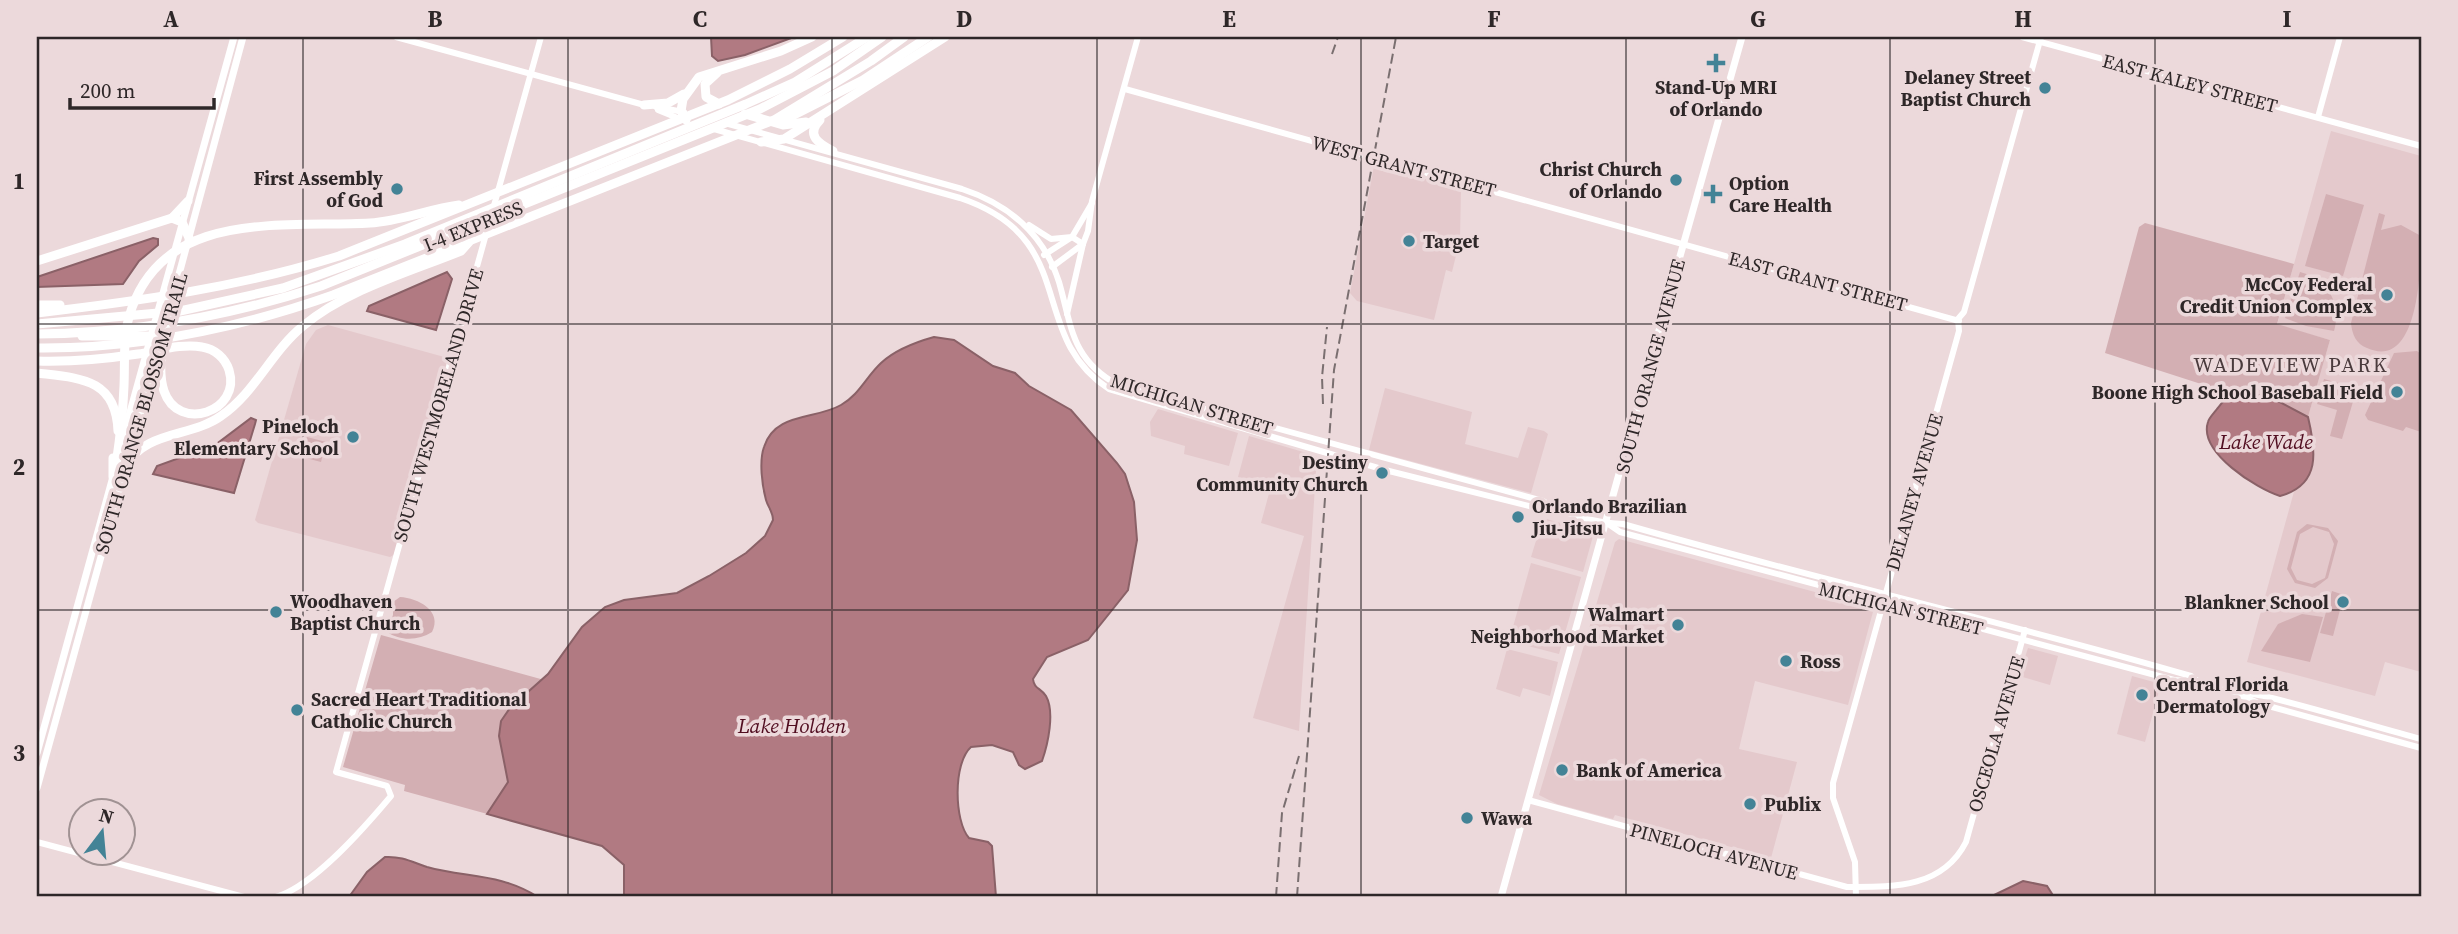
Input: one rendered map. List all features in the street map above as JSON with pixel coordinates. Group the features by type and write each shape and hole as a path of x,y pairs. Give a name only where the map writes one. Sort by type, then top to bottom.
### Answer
{"highway":[{"path":"644,105 668,103 685,93 699,77 810,37"},
{"path":"37,313 186,294 309,265 474,203 728,100 790,69 843,37"},
{"name":"I-4 EXPRESS","path":"37,324 180,311 301,282 480,214 688,125 746,104 794,82 867,37"},
{"name":"I-4 EXPRESS","path":"38,334 118,337 282,299 704,133 823,77 883,37"},
{"path":"37,348 118,337 173,336 227,327 333,295 774,120 872,61 904,37"},
{"path":"774,120 783,120 863,79 928,41 942,37"},
{"path":"833,151 816,142 814,126 928,41"},
{"path":"719,72 705,84 706,97 713,102 783,125 805,122 821,115"},
{"path":"685,93 681,111 688,125"},
{"path":"761,142 784,139 852,96"},
{"path":"37,261 172,218 190,196"},
{"path":"120,466 128,323 144,283 162,261 179,247 203,236 236,229 374,223 474,203"},
{"path":"172,218 182,222 190,238"},
{"path":"120,466 148,443 206,425 230,409 279,350 313,318 352,297 461,251 473,239"},
{"path":"37,305 125,302"},
{"path":"37,361 118,357 170,350 204,347 222,357 228,366 231,382 228,394 220,405 210,412 194,415 181,411 170,403 161,377 163,332"},
{"path":"37,373 88,381 108,397 115,410 118,427 113,477"}],"main road":[{"name":"SOUTH ORANGE BLOSSOM TRAIL","path":"37,788 99,560 182,222 234,37"},
{"name":"SOUTH ORANGE BLOSSOM TRAIL","path":"37,753 113,477 120,466 163,332 243,37"},
{"name":"SOUTH ORANGE AVENUE","path":"1672,281 1742,37"},
{"path":"190,196 198,209"},
{"name":"SOUTH ORANGE AVENUE","path":"1501,897 1670,291"},
{"path":"99,560 97,547 110,488"},
{"path":"84,617 90,557"}],"street":[{"name":"MICHIGAN STREET","path":"396,37 644,105 681,111 833,151 974,193 1021,219 1053,267 1066,319 1076,344 1101,375 1118,385 1534,499 1553,508"},
{"name":"SOUTH WESTMORELAND DRIVE","path":"276,897 288,894 317,874 391,796 389,788 336,772 541,37"},
{"path":"1066,319 1093,201 1138,37"},
{"name":"EAST KALEY STREET","path":"2022,37 2040,39 2421,146"},
{"path":"2318,117 2340,37"},
{"name":"DELANEY AVENUE","path":"1856,887 1854,859 1833,795 1835,777 2040,39"},
{"name":"WEST GRANT STREET","path":"1125,89 1684,244"},
{"name":"MICHIGAN STREET","path":"644,105 688,125 761,142 978,204 1015,227 1038,258 1069,350 1094,379 1109,389 1468,491 1525,505 1553,508 1607,523 1623,524 1885,596 2025,630 2191,676 2197,682"},
{"path":"1038,258 1072,237 1093,201"},
{"path":"1021,219 1051,239 1072,237 1083,244"},
{"path":"1043,268 1053,267 1083,244"},
{"name":"EAST GRANT STREET","path":"1684,244 1961,319"},
{"name":"SOUTH ORANGE AVENUE","path":"1670,291 1672,281"},
{"path":"1468,491 1471,483"},
{"path":"1525,505 1534,499"},
{"name":"MICHIGAN STREET","path":"1607,523 1620,532 1883,604 2174,680 2264,696 2421,739"},
{"path":"1801,582 1804,574"},
{"path":"1960,623 1970,616"},
{"name":"OSCEOLA AVENUE","path":"1967,839 2025,630"},
{"name":"MICHIGAN STREET","path":"2235,692 2261,704 2421,748"},
{"name":"PINELOCH AVENUE","path":"1528,800 1847,887 1902,886 1924,881 1952,862 1967,839"},
{"path":"37,842 244,897"},
{"path":"1856,887 1856,897"}],"shaded area":[{"path":"2331,131 2421,156 2421,672 2385,662 2375,696 2247,662 2295,488 2308,417 2330,340 2277,325"},
{"path":"1374,166 1461,188 1460,239 1452,272 1446,270 1434,320 1357,301 1350,293"},
{"path":"2326,194 2364,205 2343,276 2305,266"},
{"name":"McCoy Federal Credit Union Complex","path":"2379,213 2385,215 2381,230 2401,225 2421,236 2414,312 2398,345 2385,351 2360,344 2351,323"},
{"name":"WADEVIEW PARK","path":"2145,223 2294,264 2277,324 2330,340 2308,417 2255,392 2229,393 2105,353 2139,227"},
{"path":"2300,272 2318,281 2330,294 2336,311 2334,331 2306,326 2285,318"},
{"name":"Pineloch Elementary School","path":"328,325 448,358 395,554 390,557 258,523 255,520 306,344 316,330"},
{"name":"Boone High School Baseball Field","path":"2417,351 2421,354 2421,432 2406,427 2403,431 2368,420 2365,415 2394,353"},
{"path":"2324,379 2357,388 2342,439 2330,436 2337,410 2317,404"},
{"path":"1385,388 1472,412 1465,444 1518,458 1528,427 1544,431 1548,434 1531,493 1369,450"},
{"path":"1158,409 1238,433 1229,466 1184,454 1185,446 1151,436 1150,422"},
{"path":"1249,436 1317,456 1299,731 1253,718 1304,536 1261,523 1271,486 1238,477"},
{"path":"307,437 326,442 321,462 302,457"},
{"path":"1543,518 1592,532 1583,572 1531,557"},
{"path":"2307,524 2328,528 2338,541 2328,578 2315,588 2295,583 2287,569 2297,532","holes":["2313,527 2329,532 2334,544 2325,578 2312,584 2297,580 2291,568 2300,534"]},
{"path":"1619,539 1874,608 1848,705 1755,681 1739,749 1797,762 1771,858 1615,815 1613,819 1557,804 1539,795 1615,542"},
{"path":"1531,563 1581,577 1559,654 1509,641"},
{"path":"2332,591 2344,595 2333,636 2320,633"},
{"path":"400,597 427,607 434,618 432,632 409,639 387,632 393,615 393,602"},
{"path":"2302,614 2323,617 2310,662 2261,651 2278,624"},
{"path":"381,635 653,710 614,849 404,791 405,785 343,767"},
{"path":"2028,648 2058,656 2050,685 2019,676"},
{"path":"1507,649 1558,662 1550,696 1523,688 1520,697 1496,689"},
{"path":"2132,676 2161,684 2145,742 2117,734"}],"water":[{"path":"711,37 794,37 745,55 718,61 712,56"},
{"path":"153,238 158,239 158,245 139,261 123,284 37,287 37,277"},
{"path":"447,272 452,279 436,330 367,311 369,306"},
{"name":"Lake Holden","path":"934,337 954,340 993,366 1015,373 1029,386 1071,410 1125,474 1134,502 1137,540 1128,590 1088,640 1047,657 1033,679 1046,696 1050,711 1048,737 1042,761 1025,769 1019,765 1013,752 992,745 971,747 961,766 958,792 960,819 969,838 988,842 992,846 996,897 624,897 624,865 602,846 487,814 508,782 499,736 501,721 510,708 548,674 582,627 605,607 624,600 677,593 746,553 765,536 773,520 766,500 762,473 762,453 769,436 786,422 841,405 853,396 887,358 906,347"},
{"name":"Lake Wade","path":"2237,391 2270,397 2308,417 2313,442 2312,465 2303,484 2293,491 2280,496 2258,486 2232,468 2212,445 2207,434 2209,420 2226,398"},
{"path":"251,418 256,420 234,493 153,474 157,466 215,445"},
{"path":"385,857 402,858 427,867 497,880 538,897 349,897 367,872"},
{"path":"2023,881 2047,886 2054,897 1990,897"}],"railway":[{"path":"1332,54 1338,37"},
{"path":"1297,897 1334,370 1396,37"},
{"path":"1323,404 1322,377 1327,327"},
{"path":"1276,897 1282,813 1299,756"}],"place":[{"name":"Stand-Up MRI of Orlando","path":"1716,63"},
{"name":"Delaney Street Baptist Church","path":"2045,88"},
{"name":"Christ Church of Orlando","path":"1676,180"},
{"name":"First Assembly of God","path":"397,189"},
{"name":"Option Care Health","path":"1713,194"},
{"name":"Target","path":"1409,241"},
{"name":"McCoy Federal Credit Union Complex","path":"2387,295"},
{"name":"Boone High School Baseball Field","path":"2397,392"},
{"name":"Pineloch Elementary School","path":"353,437"},
{"name":"Destiny Community Church","path":"1382,473"},
{"name":"Orlando Brazilian Jiu-Jitsu","path":"1518,517"},
{"name":"Blankner School","path":"2343,602"},
{"name":"Woodhaven Baptist Church","path":"276,612"},
{"name":"Walmart Neighborhood Market","path":"1678,625"},
{"name":"Ross","path":"1786,661"},
{"name":"Central Florida Dermatology","path":"2142,695"},
{"name":"Sacred Heart Traditional Catholic Church","path":"297,710"},
{"name":"Bank of America","path":"1562,770"},
{"name":"Publix","path":"1750,804"},
{"name":"Wawa","path":"1467,818"}],"district":[{"name":"WADEVIEW PARK","path":"2291,365"}]}
